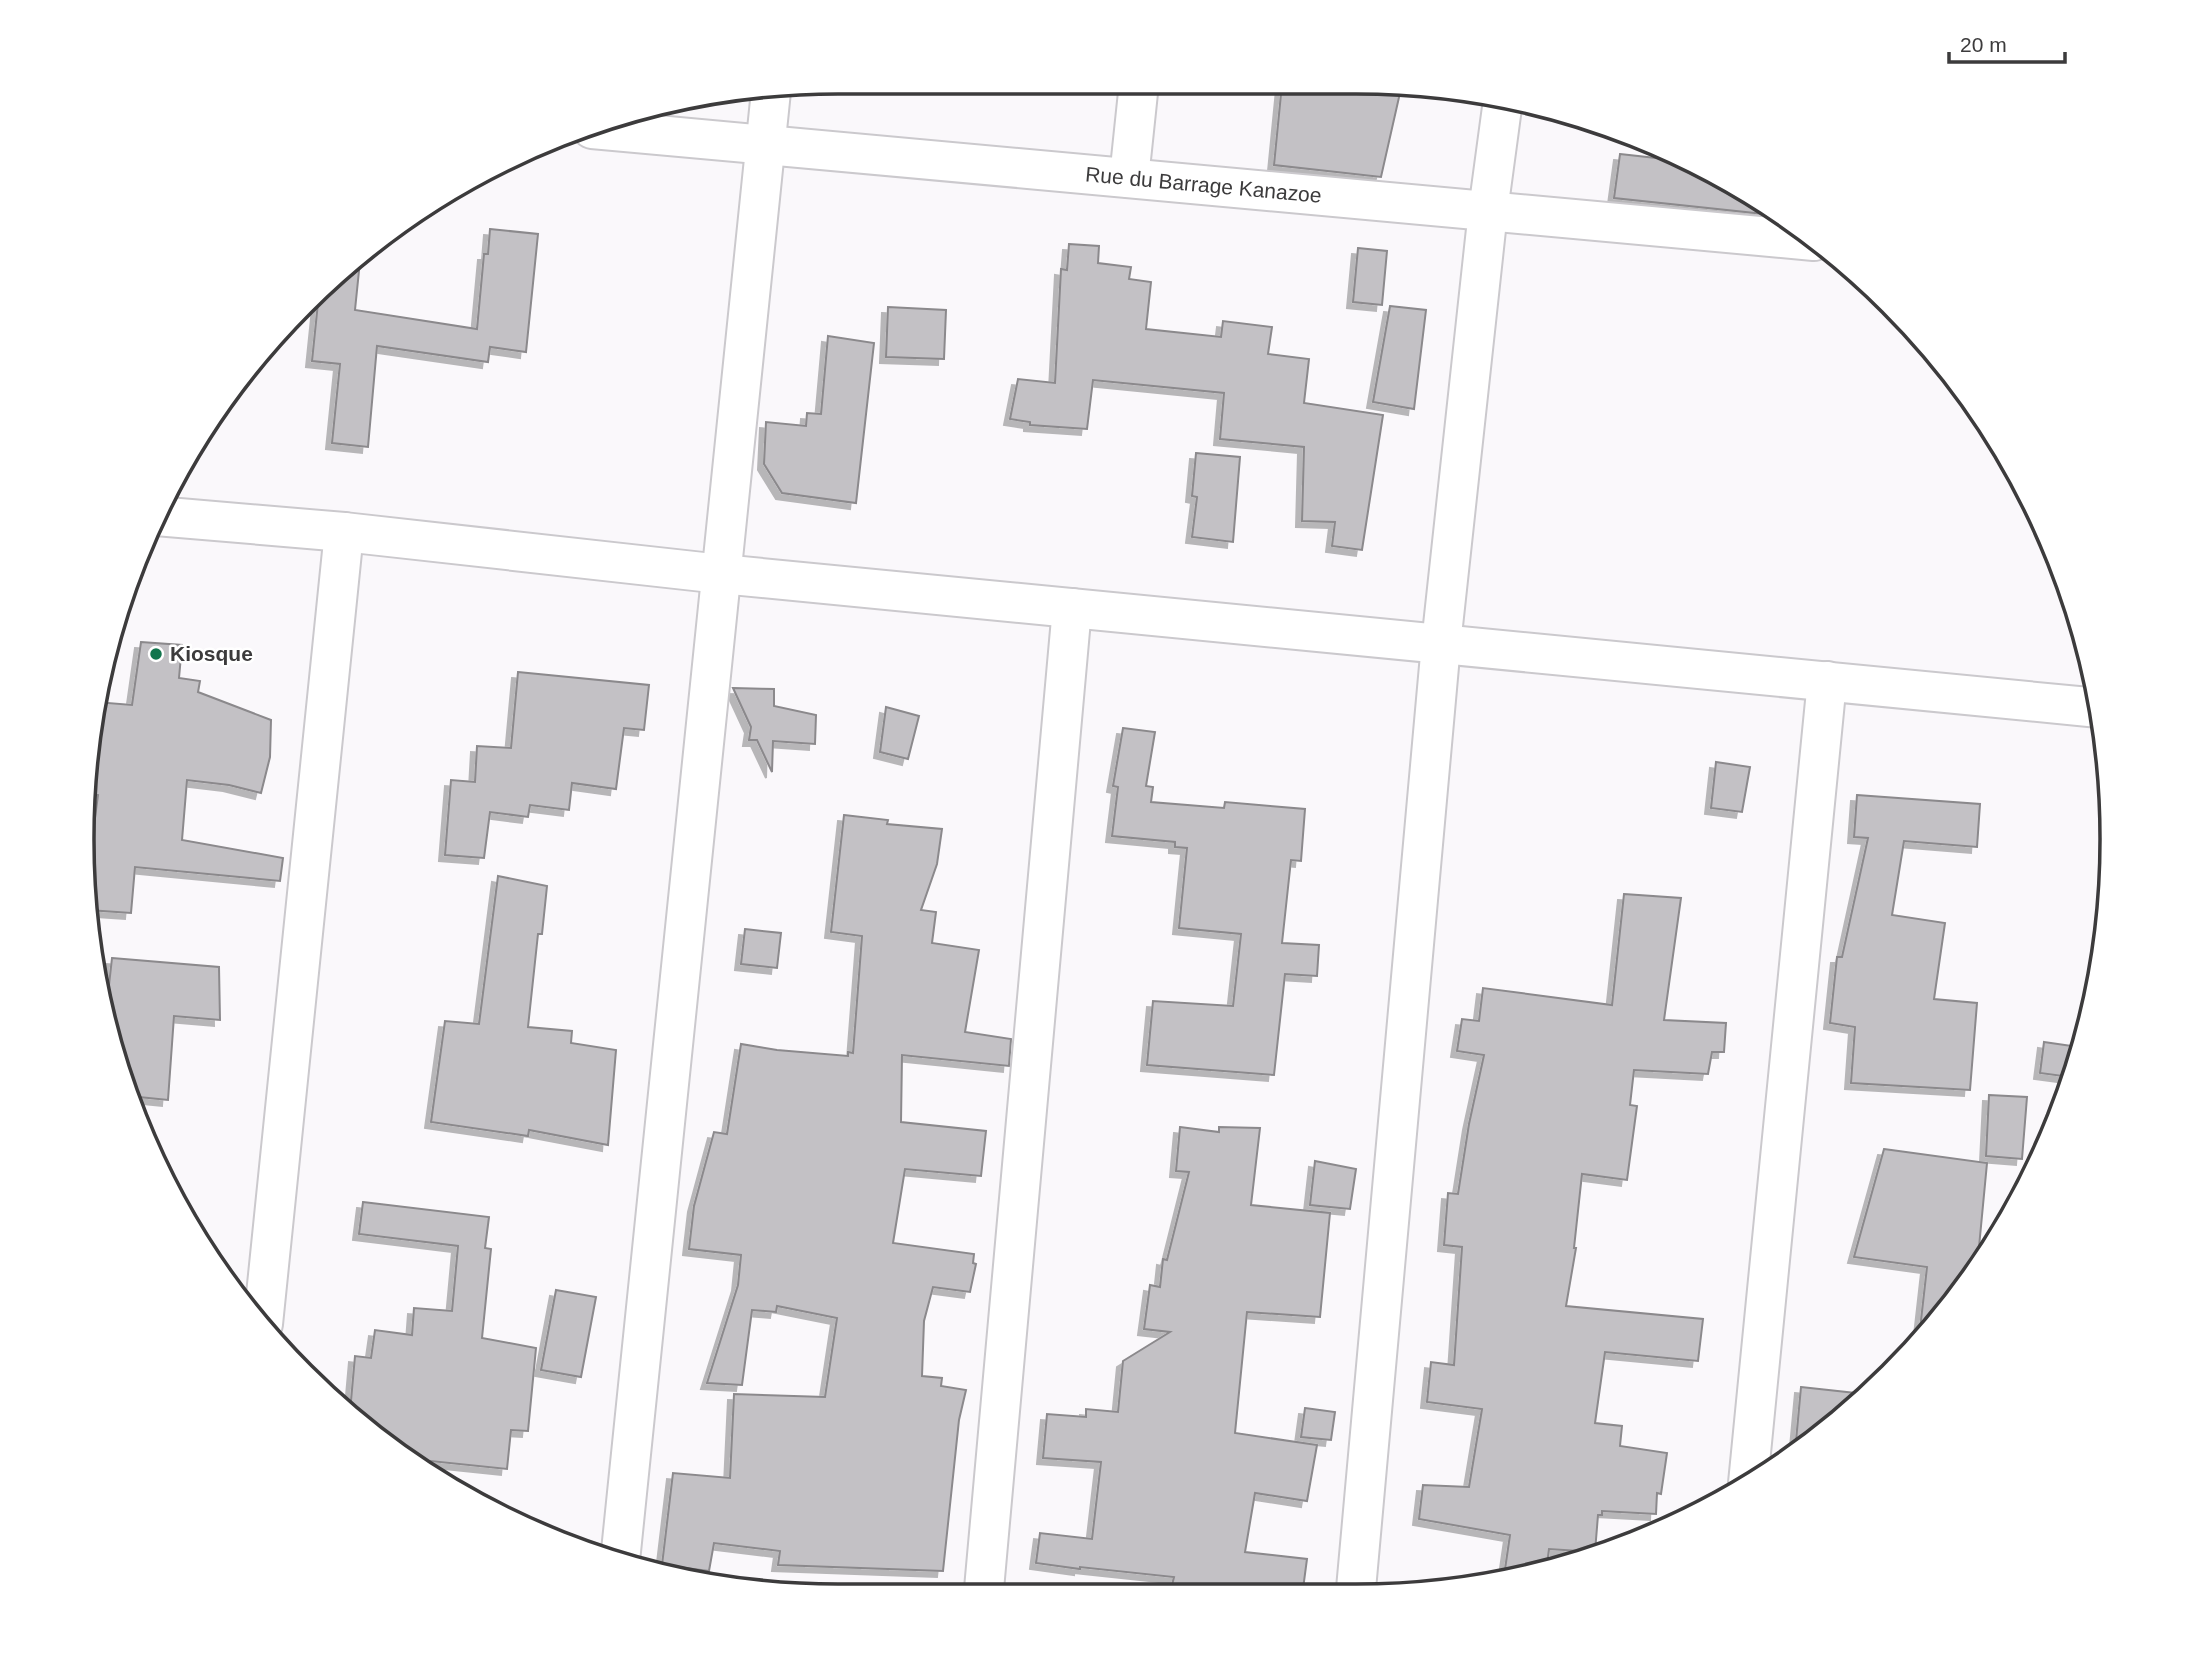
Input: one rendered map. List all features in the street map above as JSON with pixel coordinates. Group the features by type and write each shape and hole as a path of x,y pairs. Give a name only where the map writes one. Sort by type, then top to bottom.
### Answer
{"street":[{"path":"1129,178 1138,94"},
{"path":"621,1550 770,98"},
{"path":"1356,1584 1441,644 1488,211 1502,109"},
{"name":"Rue du Barrage Kanazoe","path":"611,131 1797,240"},
{"path":"168,517 344,532 721,574 2087,707"},
{"path":"264,1312 344,532"},
{"path":"984,1584 1072,608"},
{"path":"1749,1470 1827,681"}],"building":[{"path":"1281,94 1399,96 1381,177 1274,165"},
{"path":"1620,154 1655,158 1727,194 1758,213 1614,198"},
{"path":"490,229 538,234 526,352 490,347 488,362 377,346 368,447 332,443 340,364 312,361 317,309 359,270 355,310 477,329 484,254 488,254"},
{"path":"1069,244 1099,246 1098,263 1131,267 1129,279 1151,282 1146,329 1221,337 1223,321 1272,327 1268,354 1309,359 1304,403 1383,415 1362,550 1332,546 1335,522 1302,521 1304,447 1220,439 1224,393 1093,380 1087,429 1030,425 1030,422 1010,419 1018,379 1055,383 1061,269 1067,270"},
{"path":"1358,248 1387,251 1382,305 1353,302"},
{"path":"1390,306 1426,310 1414,409 1373,402"},
{"path":"888,307 946,310 944,359 886,357"},
{"path":"828,336 874,343 856,503 782,493 764,464 766,422 806,426 807,413 821,414"},
{"path":"1196,453 1240,457 1233,542 1192,537 1197,497 1192,496"},
{"path":"141,642 182,645 179,678 200,681 198,692 271,720 270,757 261,793 229,785 187,780 182,840 283,858 280,881 135,867 131,913 98,911 94,839 101,742 108,703 132,705"},
{"path":"518,672 649,685 644,730 624,728 616,789 572,783 569,810 530,805 528,817 490,812 484,858 445,855 451,780 475,782 477,746 511,748"},
{"path":"733,688 774,689 774,706 816,715 815,744 773,741 772,772 757,740 749,740 751,727"},
{"path":"886,707 919,716 908,759 880,752"},
{"path":"1123,728 1155,732 1146,786 1153,787 1151,802 1224,808 1225,802 1305,809 1301,861 1291,860 1282,943 1319,945 1317,976 1285,974 1274,1075 1147,1065 1153,1001 1233,1006 1241,934 1179,928 1187,848 1175,847 1175,842 1112,836 1118,787 1113,786"},
{"path":"1716,762 1750,767 1742,812 1711,808"},
{"path":"1857,795 1980,804 1977,847 1904,841 1892,915 1945,923 1934,999 1977,1003 1970,1090 1851,1083 1855,1027 1830,1023 1837,957 1842,957 1868,838 1854,837"},
{"path":"844,815 888,820 887,824 942,829 937,864 921,910 936,912 932,943 979,950 965,1032 1011,1039 1009,1066 902,1055 901,1122 986,1131 981,1176 905,1169 893,1243 974,1254 973,1263 976,1264 970,1292 933,1287 924,1321 922,1376 942,1378 941,1386 966,1390 959,1420 943,1571 778,1565 780,1551 714,1543 709,1571 662,1562 673,1473 730,1478 734,1394 825,1397 837,1318 777,1306 776,1312 752,1310 742,1385 707,1383 738,1285 741,1255 689,1249 694,1206 714,1132 727,1134 741,1044 848,1056 848,1052 853,1053 862,936 831,932"},
{"path":"498,876 547,886 542,934 538,934 528,1027 572,1031 571,1043 616,1050 608,1145 529,1130 528,1136 431,1122 445,1021 479,1024"},
{"path":"1624,894 1681,898 1664,1020 1726,1023 1724,1052 1712,1052 1708,1074 1634,1070 1630,1105 1637,1106 1627,1180 1582,1174 1576,1248 1566,1306 1703,1319 1698,1361 1605,1352 1595,1423 1622,1426 1620,1446 1667,1453 1661,1494 1657,1493 1656,1514 1602,1511 1602,1515 1598,1515 1596,1543 1573,1551 1549,1549 1548,1558 1505,1568 1510,1535 1419,1519 1423,1485 1469,1487 1482,1409 1427,1402 1431,1362 1454,1365 1462,1247 1444,1245 1448,1193 1458,1194 1484,1055 1457,1051 1462,1019 1479,1021 1483,988 1612,1005"},
{"path":"745,929 781,933 777,968 741,964"},
{"path":"112,958 219,967 220,1020 174,1016 168,1100 141,1097 120,1032 109,984"},
{"path":"2044,1042 2070,1046 2061,1076 2040,1073"},
{"path":"1989,1095 2027,1097 2022,1159 1986,1156"},
{"path":"1180,1127 1219,1132 1219,1127 1260,1128 1251,1205 1330,1213 1320,1317 1247,1312 1235,1433 1317,1445 1307,1501 1255,1493 1245,1552 1307,1559 1304,1584 1172,1584 1174,1577 1036,1563 1040,1533 1092,1539 1101,1462 1043,1458 1047,1414 1086,1417 1086,1409 1118,1412 1123,1361 1170,1332 1144,1329 1150,1285 1160,1287 1163,1259 1167,1260 1189,1172 1176,1171"},
{"path":"1884,1149 1987,1163 1979,1245 1921,1323 1927,1267 1854,1257"},
{"path":"1315,1161 1356,1169 1350,1209 1310,1205"},
{"path":"363,1202 489,1217 485,1248 491,1249 482,1338 536,1348 528,1431 511,1430 507,1469 431,1462 351,1401 355,1356 371,1358 375,1330 412,1335 414,1308 452,1311 458,1246 359,1234"},
{"path":"556,1290 596,1297 581,1377 541,1370"},
{"path":"1801,1387 1853,1393 1808,1430 1796,1438"},
{"path":"1305,1408 1335,1412 1331,1440 1301,1437"}],"place":[{"name":"Kiosque","path":"156,654"}]}
